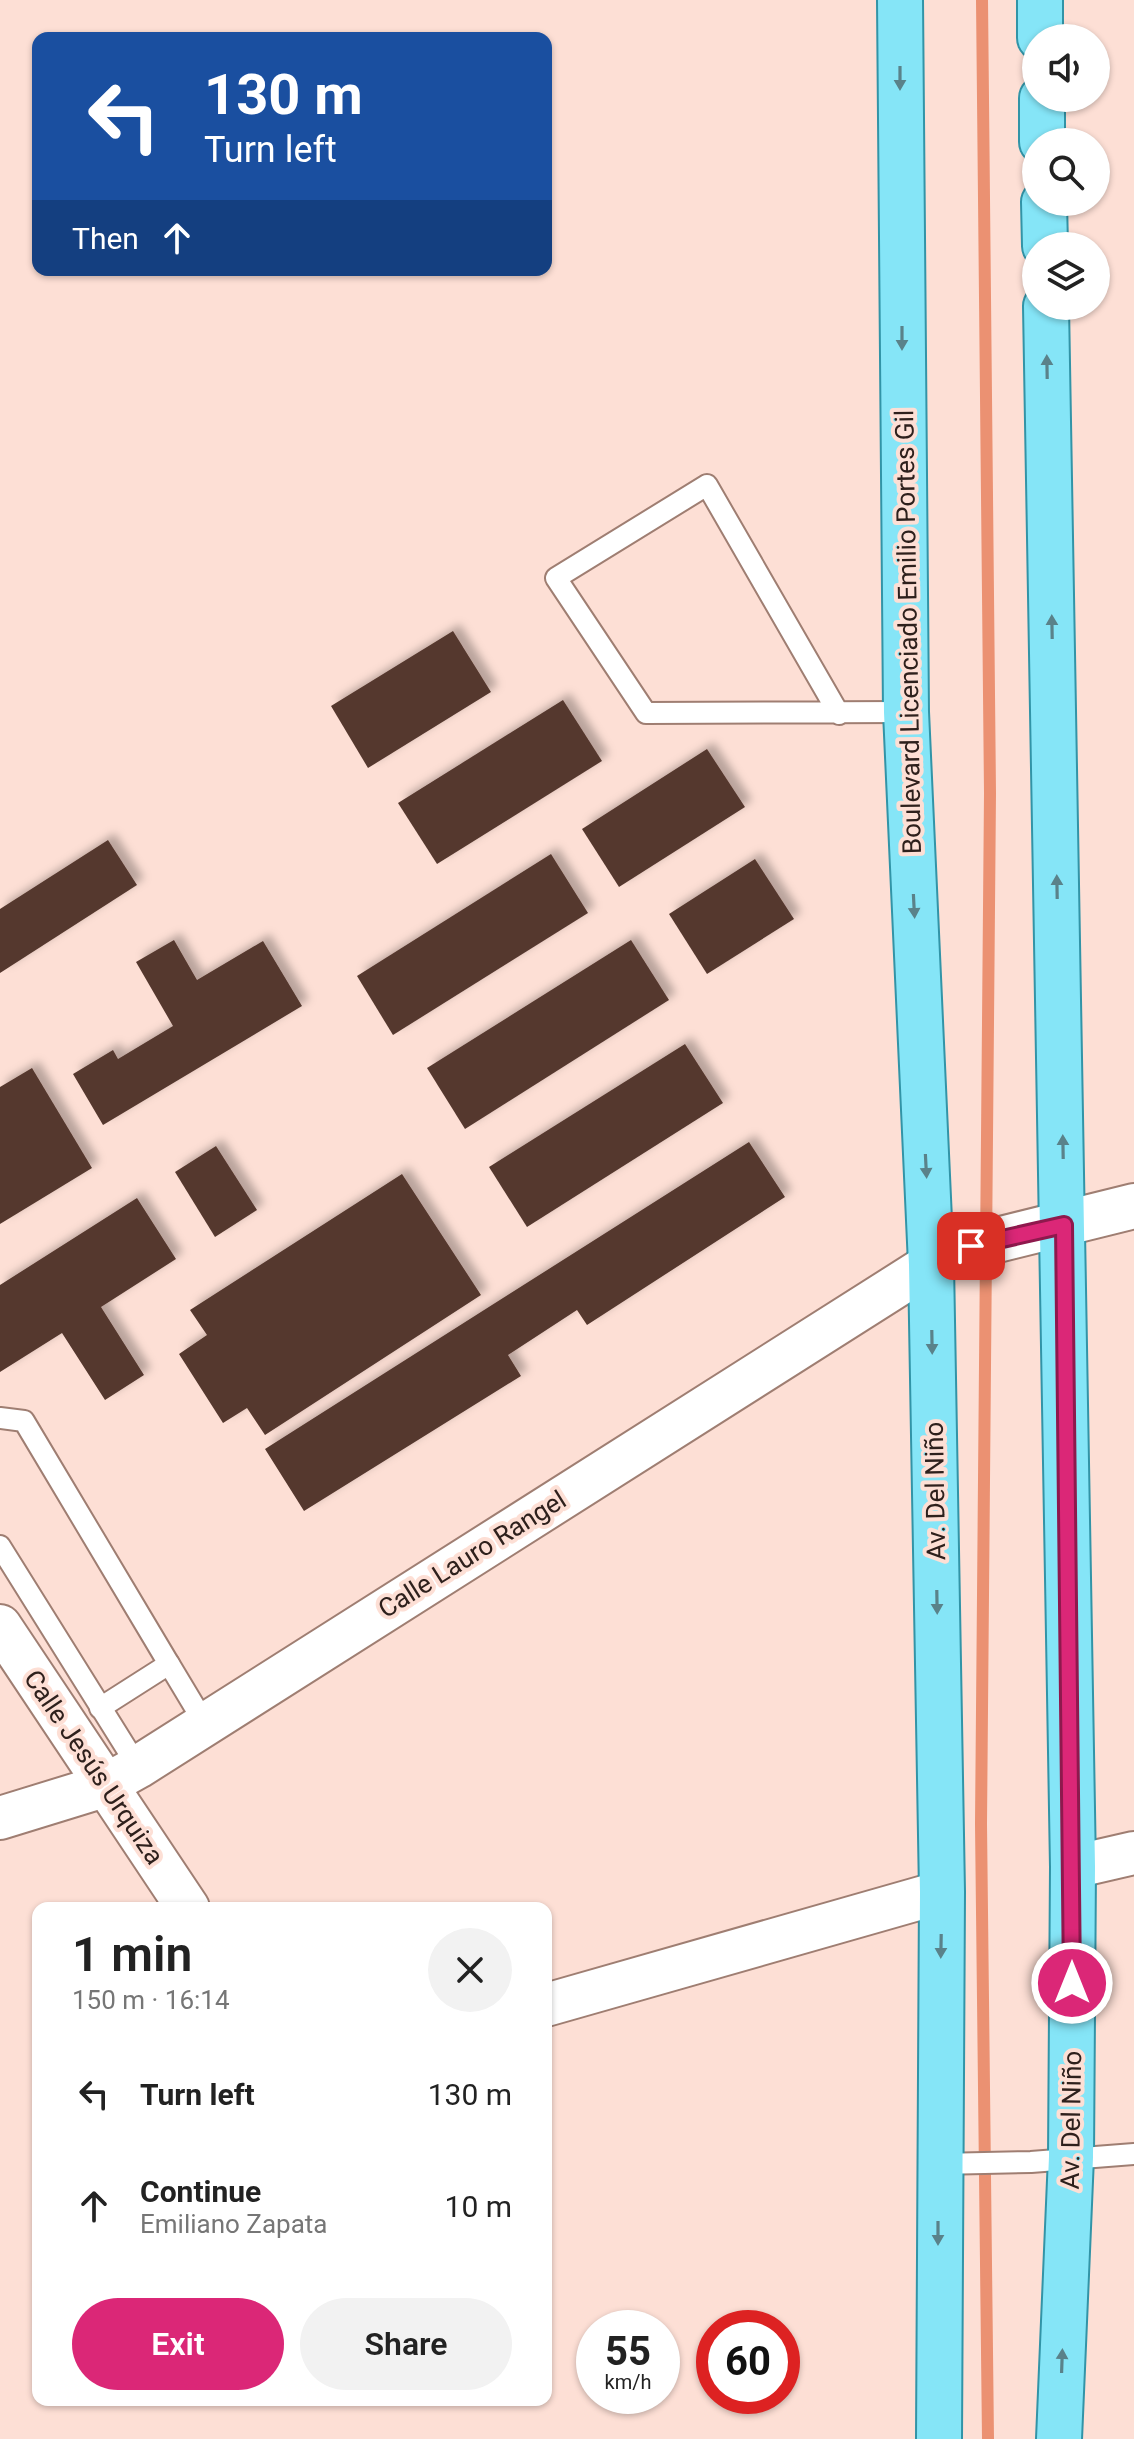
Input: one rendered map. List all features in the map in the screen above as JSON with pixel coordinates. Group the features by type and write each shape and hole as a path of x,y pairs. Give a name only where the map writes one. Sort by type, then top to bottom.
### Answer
{"main road":[{"name":"Boulevard Licenciado Emilio Portes Gil","path":"900,0 906,712 940,1258"},
{"path":"1040,0 1040,24"},
{"path":"1046,320 1064,1225"},
{"name":"Av. Del Niño","path":"1059,2439 1051,2160 1073,1867 1064,1225"},
{"name":"Av. Del Niño","path":"939,2439 947,2162 942,1892 940,1258"}],"street":[{"path":"940,1258 1013,1235 1134,1206"},
{"name":"Calle Lauro Rangel","path":"0,1818 121,1776 940,1258"},
{"name":"Calle Jesús Urquiza","path":"0,1626 121,1776 185,1902"},
{"path":"1073,1867 1134,1853"},
{"path":"552,2003 942,1892"}],"lane":[{"path":"839,714 707,485 556,578 646,713 839,714 906,712"},
{"path":"0,1418 24,1421 205,1724"},
{"path":"0,1546 100,1708 121,1776"},
{"path":"100,1708 169,1664"},
{"path":"947,2162 1051,2160 1134,2154"}],"building":[{"path":"453,631 491,692 368,768 331,706"},
{"path":"563,700 602,761 437,864 398,803"},
{"path":"707,749 745,807 619,887 582,829"},
{"path":"108,840 137,885 0,973 0,909"},
{"path":"551,854 588,913 393,1035 357,976"},
{"path":"755,859 794,919 707,974 669,914"},
{"path":"174,940 197,980 263,941 302,1006 103,1125 73,1074 113,1050 118,1059 173,1026 136,962"},
{"path":"631,940 669,1000 465,1129 427,1068"},
{"path":"685,1044 723,1103 527,1227 489,1167"},
{"path":"32,1068 92,1168 0,1224 0,1087"},
{"path":"749,1142 785,1197 587,1325 577,1310 508,1355 521,1376 304,1511 265,1449"},
{"path":"216,1146 257,1210 215,1237 175,1172"},
{"path":"402,1174 481,1295 265,1435 247,1408 223,1423 179,1354 207,1335 190,1310"},
{"path":"137,1198 176,1259 101,1307 144,1375 105,1400 62,1333 0,1372 0,1285"}],"waterway":[{"path":"982,0 990,793 981,1824 988,2439"}],"route":[{"path":"971,1246 1064,1225 1072,1983"}]}
